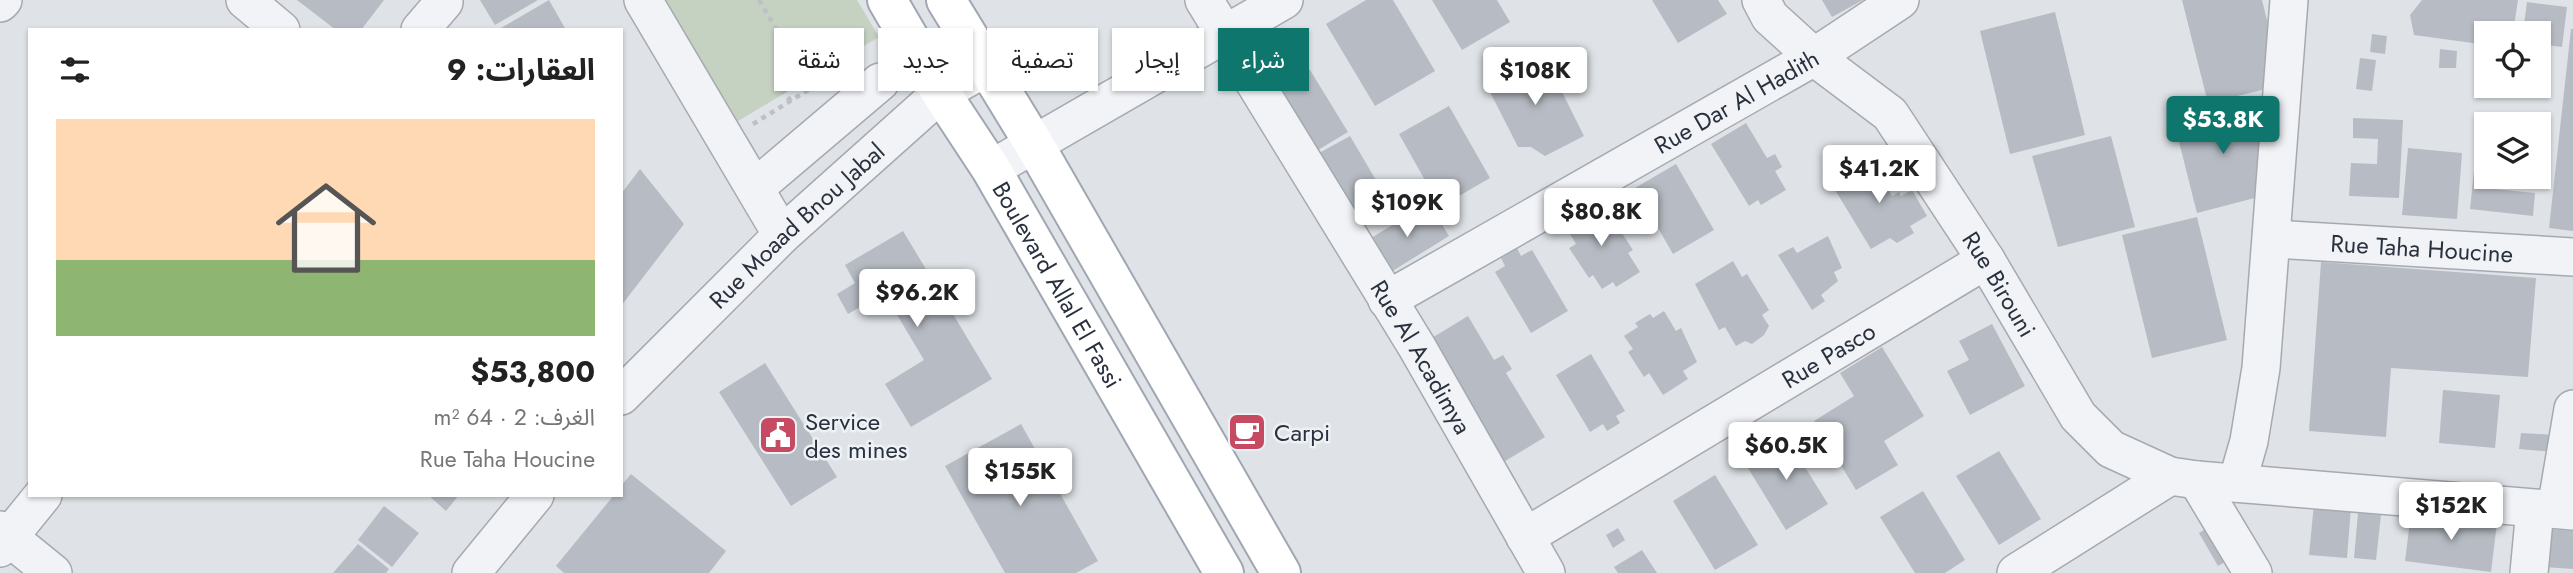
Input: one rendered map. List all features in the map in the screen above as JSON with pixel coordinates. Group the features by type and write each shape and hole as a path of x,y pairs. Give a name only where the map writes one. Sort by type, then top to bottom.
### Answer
{"main road":[{"name":"Boulevard Allal El Fassi","path":"887,0 941,93 991,169 1224,573"},
{"name":"Boulevard Allal El Fassi","path":"946,0 985,68 1034,144 1282,573"}],"street":[{"path":"245,0 279,28"},
{"path":"643,0 782,235"},
{"name":"Rue Al Acadimya","path":"1203,0 1220,28"},
{"path":"1235,28 1284,0"},
{"name":"Rue Birouni","path":"1761,0 1770,17 1814,57 1890,114 1986,260 2078,416 2111,449 2184,478"},
{"name":"Rue Dar Al Hadith","path":"1387,300 1814,57 1900,0"},
{"path":"2237,483 2249,441 2261,368 2289,0"},
{"path":"423,28 449,10"},
{"path":"991,169 1218,37"},
{"name":"Rue Moaad Bnou Jabal","path":"623,394 782,235 941,93 985,68"},
{"path":"755,188 878,84"},
{"name":"Rue Al Acadimya","path":"1259,91 1387,300 1546,573"},
{"name":"Rue Taha Houcine","path":"2272,239 2573,257"},
{"name":"Rue Pasco","path":"1525,537 1986,260"},
{"path":"2529,573 2555,510 2573,409"},
{"path":"2184,478 2253,573"},
{"path":"2016,573 2126,506 2184,478 2555,510"},
{"path":"41,497 3,538 53,573"},
{"path":"471,573 533,497"}],"path":[{"path":"759,0 776,28"},
{"path":"784,91 791,101"},
{"path":"726,140 807,91"}],"green space":[{"path":"657,0 857,0 878,38 864,46 864,28 774,28 774,91 788,91 733,124"}],"building":[{"path":"297,0 384,0 363,28 333,28"},
{"path":"480,0 538,0 495,25"},
{"path":"549,0 565,28 501,28"},
{"path":"1366,0 1393,0 1435,71 1375,106 1326,24"},
{"path":"1432,0 1497,0 1510,22 1462,50"},
{"path":"1652,0 1718,0 1727,14 1678,43"},
{"path":"1822,0 1863,0 1832,17"},
{"path":"2182,0 2262,0 2283,85 2208,103"},
{"path":"2422,0 2518,0 2515,21 2474,21 2474,43 2414,35 2410,15"},
{"path":"2527,2 2567,7 2562,47 2551,46 2551,21 2525,21"},
{"path":"2055,12 2085,135 2010,154 1980,31"},
{"path":"2573,29 2573,231 2549,228"},
{"path":"2372,34 2387,36 2385,54 2370,52"},
{"path":"2440,49 2457,51 2456,68 2439,68"},
{"path":"1542,52 1584,136 1545,156 1531,147 1518,147 1489,90 1498,85 1493,76"},
{"path":"2360,58 2376,60 2372,91 2356,89"},
{"path":"1309,71 1348,132 1308,156 1271,93 1309,91"},
{"path":"2250,99 2274,193 2197,213 2173,118"},
{"path":"1449,106 1490,178 1440,207 1399,134"},
{"path":"2353,118 2403,120 2399,198 2349,196 2351,163 2377,164 2378,139 2353,138"},
{"path":"1746,123 1767,158 1775,154 1782,167 1775,171 1786,190 1761,205 1758,200 1749,206 1711,144"},
{"path":"1350,136 1393,209 1354,232 1310,158"},
{"path":"2111,136 2135,227 2058,247 2032,156"},
{"path":"2408,148 2462,153 2457,219 2402,215"},
{"path":"1884,161 1895,179 1885,185 1892,196 1899,192 1901,196 1912,190 1927,216 1910,226 1914,233 1897,243 1890,238 1871,249 1832,185 1870,162 1873,168"},
{"path":"1676,164 1714,230 1673,254 1635,188"},
{"path":"640,169 684,224 623,303 623,191"},
{"path":"2474,170 2474,189 2535,193 2533,216 2470,209"},
{"path":"1429,203 1449,236 1386,275 1366,241"},
{"path":"1588,206 1593,213 1601,208 1611,223 1614,221 1633,250 1628,253 1640,272 1616,287 1613,282 1602,289 1593,275 1589,278 1569,248 1576,244 1566,227 1574,223 1570,217"},
{"path":"2197,217 2227,340 2152,358 2122,235"},
{"path":"903,231 992,379 911,427 885,384 924,360 884,293 848,314 837,294 855,283 845,265"},
{"path":"1828,236 1842,268 1834,272 1838,281 1821,295 1825,301 1812,310 1778,255 1793,247 1797,253"},
{"path":"1517,248 1521,256 1532,250 1568,311 1531,333 1495,272 1505,266 1501,258"},
{"path":"1733,261 1742,277 1747,274 1769,310 1762,315 1769,326 1764,335 1752,344 1745,341 1736,346 1725,327 1719,330 1695,284"},
{"path":"2321,262 2536,278 2528,377 2391,368 2386,437 2309,431"},
{"path":"1664,311 1676,331 1681,328 1697,362 1683,371 1688,379 1663,395 1649,373 1644,377 1628,352 1633,349 1624,336 1638,327 1635,323 1650,314 1653,318"},
{"path":"1468,316 1494,360 1503,355 1512,369 1506,373 1545,437 1492,469 1417,347"},
{"path":"1992,324 2025,386 1970,415 1947,371 1969,360 1959,341"},
{"path":"1882,347 1924,416 1884,441 1898,465 1856,490 1814,421 1854,396 1840,373"},
{"path":"1591,354 1625,411 1616,416 1620,423 1607,431 1603,424 1590,432 1556,375"},
{"name":"Service des mines","path":"765,363 837,477 791,506 719,392"},
{"path":"2443,390 2500,395 2495,448 2439,443"},
{"path":"1021,424 1098,561 1076,573 1005,573 945,466"},
{"path":"2521,433 2556,435 2555,452 2519,449"},
{"path":"1785,435 1828,504 1786,530 1743,460"},
{"path":"1999,451 2041,519 1999,545 1956,476"},
{"path":"631,474 726,551 709,573 564,573 556,566 612,497 623,497 623,484"},
{"path":"1715,475 1758,545 1715,570 1673,501"},
{"path":"1923,491 1965,560 1945,573 1915,573 1880,517"},
{"path":"430,497 457,497 446,511"},
{"path":"2314,504 2351,507 2347,558 2309,555"},
{"path":"384,506 419,533 392,567 358,540"},
{"path":"2358,513 2381,515 2376,560 2354,558"},
{"path":"2411,513 2497,523 2491,572 2405,561"},
{"path":"2219,521 2238,555 2218,566 2199,533"},
{"path":"1618,528 1625,540 1613,548 1606,535"},
{"path":"2547,529 2573,531 2573,569 2544,567"},
{"path":"358,544 389,569 386,573 333,573"},
{"path":"1642,550 1657,573 1618,573 1614,567"}],"place":[{"name":"Carpi","path":"1247,432"},
{"name":"Service des mines","path":"778,435"}]}
